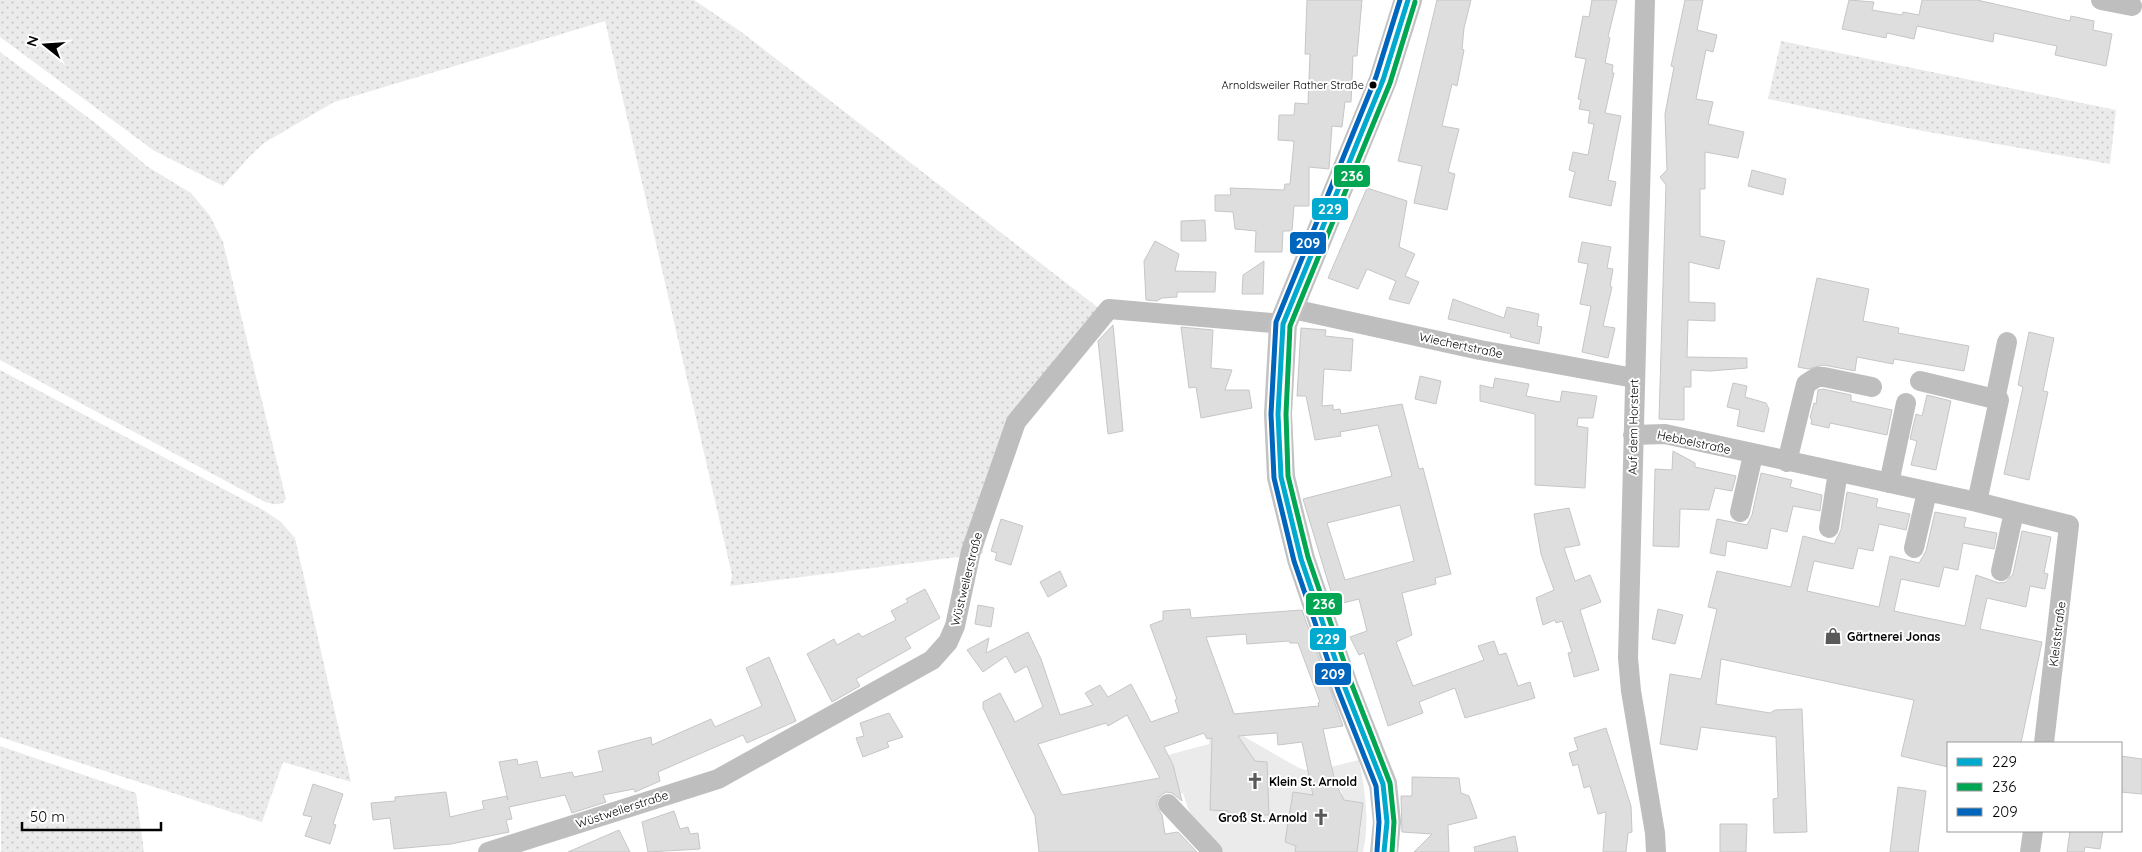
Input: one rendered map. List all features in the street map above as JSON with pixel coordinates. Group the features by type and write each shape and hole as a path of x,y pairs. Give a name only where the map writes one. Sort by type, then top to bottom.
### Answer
{"main road":[{"path":"1384,852 1387,822 1383,784 1344,688 1300,559 1281,477 1278,414 1285,316 1383,80 1408,0"}],"street":[{"name":"Auf dem Horstert","path":"1645,0 1628,658 1631,691 1656,833 1656,852"},
{"path":"2101,0 2132,6"},
{"name":"Wüstweilerstraße","path":"488,852 718,779 932,660 948,642 955,626 971,551 1016,422 1109,308 1285,316"},
{"name":"Wiechertstraße","path":"1285,316 1634,378"},
{"path":"1977,502 1999,400 1996,395 2007,342"},
{"path":"1787,462 1806,384 1817,377 1824,377 1872,387"},
{"path":"1920,381 1999,400"},
{"path":"1889,483 1906,403"},
{"name":"Hebbelstraße","path":"1633,435 1665,434 1754,455 1977,502 2069,525"},
{"path":"1740,512 1754,455"},
{"path":"1829,528 1838,472"},
{"path":"1914,548 1927,492"},
{"path":"2002,571 2014,512"},
{"name":"Kleiststraße","path":"2044,742 2069,525"},
{"path":"1168,804 1213,852"},
{"path":"2030,852 2033,832"}],"shaded area":[{"path":"0,0 694,0 740,31 1105,313 1016,422 982,554 730,586 732,575 605,21 334,102 264,143 223,186 153,150 0,37"},
{"path":"1781,41 2116,110 2110,164 1923,131 1768,99"},
{"path":"0,52 98,125 148,167 191,193 210,216 223,242 286,499 284,502 277,504 265,502 0,360"},
{"path":"0,370 265,511 281,522 295,538 351,782 283,762 262,822 0,737"},
{"path":"1243,736 1299,768 1317,773 1318,770 1359,760 1365,795 1366,817 1363,852 1357,852 1356,850 1361,827 1359,826 1363,803 1342,799 1342,792 1333,783 1316,795 1293,792 1290,807 1296,808 1288,815 1290,818 1287,839 1284,842 1296,846 1295,852 1224,852 1194,819 1188,809 1183,793 1180,794 1168,755 1209,744 1209,738"},
{"path":"0,746 136,793 144,852 1,852"}],"building":[{"path":"1307,0 1362,0 1357,56 1353,56 1351,102 1345,102 1342,127 1332,126 1329,169 1309,167 1309,206 1294,206 1292,231 1283,231 1282,252 1255,252 1256,231 1235,229 1233,212 1215,211 1215,195 1231,195 1230,188 1284,190 1285,184 1290,184 1294,141 1278,140 1279,115 1294,115 1295,103 1308,104 1310,54 1305,54"},
{"path":"1437,0 1471,0 1464,28 1462,49 1464,50 1457,86 1452,84 1442,126 1459,129 1448,172 1455,174 1447,210 1414,203 1422,166 1398,161"},
{"path":"1592,0 1617,0 1608,37 1610,38 1605,63 1613,65 1612,73 1614,73 1605,113 1621,116 1608,180 1616,182 1611,206 1569,197 1575,172 1569,170 1573,152 1588,155 1594,124 1588,123 1590,111 1579,109 1581,100 1578,99 1586,59 1575,57 1583,16 1589,17"},
{"path":"1685,0 1703,0 1697,30 1717,35 1713,52 1706,50 1696,99 1713,102 1708,124 1744,132 1738,158 1705,152 1705,189 1700,189 1700,236 1725,241 1719,269 1689,262 1689,302 1715,303 1715,321 1688,320 1687,357 1747,358 1747,368 1710,371 1691,370 1691,387 1684,387 1684,420 1659,419 1666,185 1660,177 1667,170 1665,114 1674,67 1671,66"},
{"path":"1849,0 1874,2 1872,10 1902,15 1903,12 1919,15 1922,0 1977,0 2070,21 2071,16 2094,21 2093,30 2112,34 2106,66 2055,55 2057,46 1994,33 1993,42 1917,26 1914,39 1887,33 1886,38 1842,29"},
{"path":"1752,170 1786,179 1783,195 1748,186"},
{"path":"1367,188 1407,201 1399,247 1415,254 1405,276 1419,282 1409,304 1389,299 1396,281 1367,269 1358,289 1328,278"},
{"path":"1205,220 1206,241 1181,241 1181,221"},
{"path":"1155,241 1179,254 1175,271 1216,272 1215,292 1177,292 1177,297 1162,298 1157,301 1146,300 1144,261"},
{"path":"1582,242 1611,247 1607,268 1613,269 1610,286 1612,287 1603,326 1615,328 1608,358 1582,352 1591,306 1580,304 1588,264 1578,262"},
{"path":"1264,261 1263,294 1242,294 1243,275"},
{"path":"1817,278 1869,289 1863,321 1899,328 1898,333 1969,346 1964,371 1894,359 1893,364 1857,357 1855,371 1824,365 1808,369 1798,367"},
{"path":"1453,299 1504,318 1507,307 1539,314 1537,326 1542,327 1539,344 1510,337 1511,334 1448,319"},
{"path":"1113,325 1123,431 1108,434 1098,341"},
{"path":"1181,327 1213,330 1211,368 1232,370 1225,390 1249,390 1252,408 1201,418 1196,387 1189,388"},
{"path":"1301,328 1326,330 1325,336 1353,339 1351,371 1324,369 1322,406 1333,405 1333,410 1340,409 1341,414 1402,404 1419,469 1423,468 1451,574 1435,578 1436,584 1402,593 1412,635 1396,642 1413,686 1484,660 1478,646 1494,641 1499,655 1506,653 1518,686 1530,682 1535,698 1465,718 1455,688 1419,702 1423,713 1388,726 1364,653 1359,655 1350,637 1367,631 1359,599 1335,605 1303,499 1392,476 1378,425 1340,432 1341,436 1315,440 1306,396 1297,396","holes":["1400,505 1414,561 1345,580 1327,523"]},
{"path":"2029,332 2054,338 2043,391 2048,392 2029,480 2004,474 2023,387 2018,385"},
{"path":"1420,376 1441,381 1436,404 1415,399"},
{"path":"1495,378 1529,384 1526,396 1560,402 1562,391 1597,396 1593,418 1578,418 1577,426 1588,428 1585,488 1535,485 1535,414 1480,401 1480,385 1493,388"},
{"path":"1733,383 1747,386 1745,397 1766,403 1769,409 1764,432 1737,426 1740,410 1727,407"},
{"path":"1823,389 1851,395 1851,401 1892,410 1887,435 1830,423 1829,428 1811,424 1812,419 1810,418 1814,403 1816,404 1818,390"},
{"path":"1927,395 1951,401 1936,470 1911,465 1917,441 1910,439 1916,414 1922,416"},
{"path":"1673,451 1695,463 1695,467 1736,476 1732,491 1715,488 1709,510 1680,509 1679,547 1653,546 1655,469 1672,470"},
{"path":"1761,473 1792,480 1790,487 1822,495 1820,511 1793,506 1787,532 1771,528 1767,549 1727,541 1725,556 1710,553 1717,519 1747,525 1752,515"},
{"path":"1847,492 1878,499 1876,507 1910,514 1906,530 1879,524 1873,551 1858,548 1853,569 1814,561 1807,591 1879,607 1890,556 1919,563 1926,551 1935,512 1966,518 1964,527 1997,533 1994,549 1963,543 1958,570 1944,567 1939,587 1901,579 1894,611 1965,626 1976,575 1999,583 2006,582 2013,574 2022,531 2051,537 2044,573 2048,574 2045,589 2030,586 2026,607 1987,598 1980,629 2042,642 2021,742 1947,742 1947,767 1901,756 1914,700 1721,659 1716,704 1770,713 1775,710 1802,709 1807,832 1774,833 1773,799 1778,798 1776,737 1701,727 1697,750 1660,744 1670,674 1701,679 1717,609 1708,607 1717,571 1791,587 1803,536 1834,544 1841,530"},
{"path":"1569,508 1580,545 1564,548 1575,581 1590,575 1601,602 1580,610 1599,670 1574,677 1568,653 1572,652 1562,621 1556,623 1555,620 1543,625 1536,598 1554,590 1541,554 1534,514"},
{"path":"1001,519 1023,526 1011,565 995,560 997,553 991,551"},
{"path":"1060,571 1067,586 1048,597 1040,582"},
{"path":"925,589 940,618 905,638 911,648 856,679 860,686 832,702 807,654 834,639 837,645 859,633 862,637 896,620 891,611 908,602 906,599"},
{"path":"978,605 994,608 991,627 975,624"},
{"path":"1190,609 1191,618 1302,610 1343,726 1323,729 1335,782 1344,800 1363,803 1357,852 1295,852 1296,846 1285,842 1293,792 1313,795 1302,742 1278,745 1277,733 1238,736 1255,761 1267,762 1269,815 1228,814 1228,811 1210,810 1212,738 1207,739 1204,733 1164,747 1173,765 1182,801 1172,793 1166,792 1157,801 1157,807 1162,815 1165,834 1178,832 1197,852 1039,852 1035,816 983,708 983,702 1000,693 1015,722 1043,707 1027,666 1015,673 1006,656 983,672 967,650 989,638 986,653 1028,632 1041,659 1060,715 1093,705 1085,693 1100,685 1108,697 1131,684 1151,722 1179,712 1175,700 1177,699 1150,625 1163,620 1163,611","holes":["1246,634 1247,644 1289,641 1290,643 1298,643 1320,702 1318,703 1319,706 1234,714 1206,637","1127,715 1160,778 1062,795 1038,744 1106,723 1108,726"]},
{"path":"1658,609 1683,615 1675,644 1652,639"},
{"path":"769,657 796,721 747,743 743,735 658,772 660,781 635,792 634,789 603,795 606,802 572,813 565,795 509,807 512,819 506,820 509,832 451,844 394,849 390,818 373,820 371,803 395,801 395,797 446,792 450,817 484,809 482,801 507,796 508,800 499,762 517,759 518,765 537,761 541,778 572,772 574,777 603,771 598,751 651,737 652,745 711,719 715,727 762,706 746,668"},
{"path":"889,713 903,737 887,742 889,747 863,757 856,738 864,736 860,723"},
{"path":"1606,728 1631,806 1632,832 1628,833 1626,852 1603,852 1606,812 1598,814 1590,786 1584,788 1578,764 1573,766 1569,753 1578,750 1574,738"},
{"path":"2122,756 2142,759 2142,794 2122,792"},
{"path":"1412,777 1459,778 1461,793 1469,796 1477,818 1448,825 1449,852 1414,852 1432,834 1402,832 1401,796 1412,796"},
{"path":"313,784 343,794 333,824 336,825 330,844 305,836 312,817 303,815"},
{"path":"1898,787 1926,791 1918,852 1890,852"},
{"path":"674,811 680,829 688,827 690,834 698,833 700,849 648,852 642,822"},
{"path":"1720,824 1747,824 1746,852 1720,852"},
{"path":"619,830 630,852 568,852"},
{"path":"2070,832 2103,832 2100,849 2085,847 2084,852 2067,852"},
{"path":"1515,836 1518,852 1475,852 1474,847"}],"transit line":[{"name":"209","path":"1377,851 1379,822 1376,786 1338,690 1294,561 1274,478 1271,414 1276,322 1376,77 1400,0"},
{"name":"229","path":"1384,852 1387,822 1383,784 1345,688 1301,559 1281,477 1278,414 1283,324 1383,80 1408,0"},
{"name":"236","path":"1392,852 1394,822 1390,783 1352,685 1308,557 1288,476 1286,414 1290,326 1390,83 1415,2"}],"place":[{"name":"Arnoldsweiler Rather Straße","path":"1373,85"},
{"name":"Gärtnerei Jonas","path":"1833,636"},
{"name":"Klein St. Arnold","path":"1255,781"},
{"name":"Groß St. Arnold","path":"1321,817"}]}
